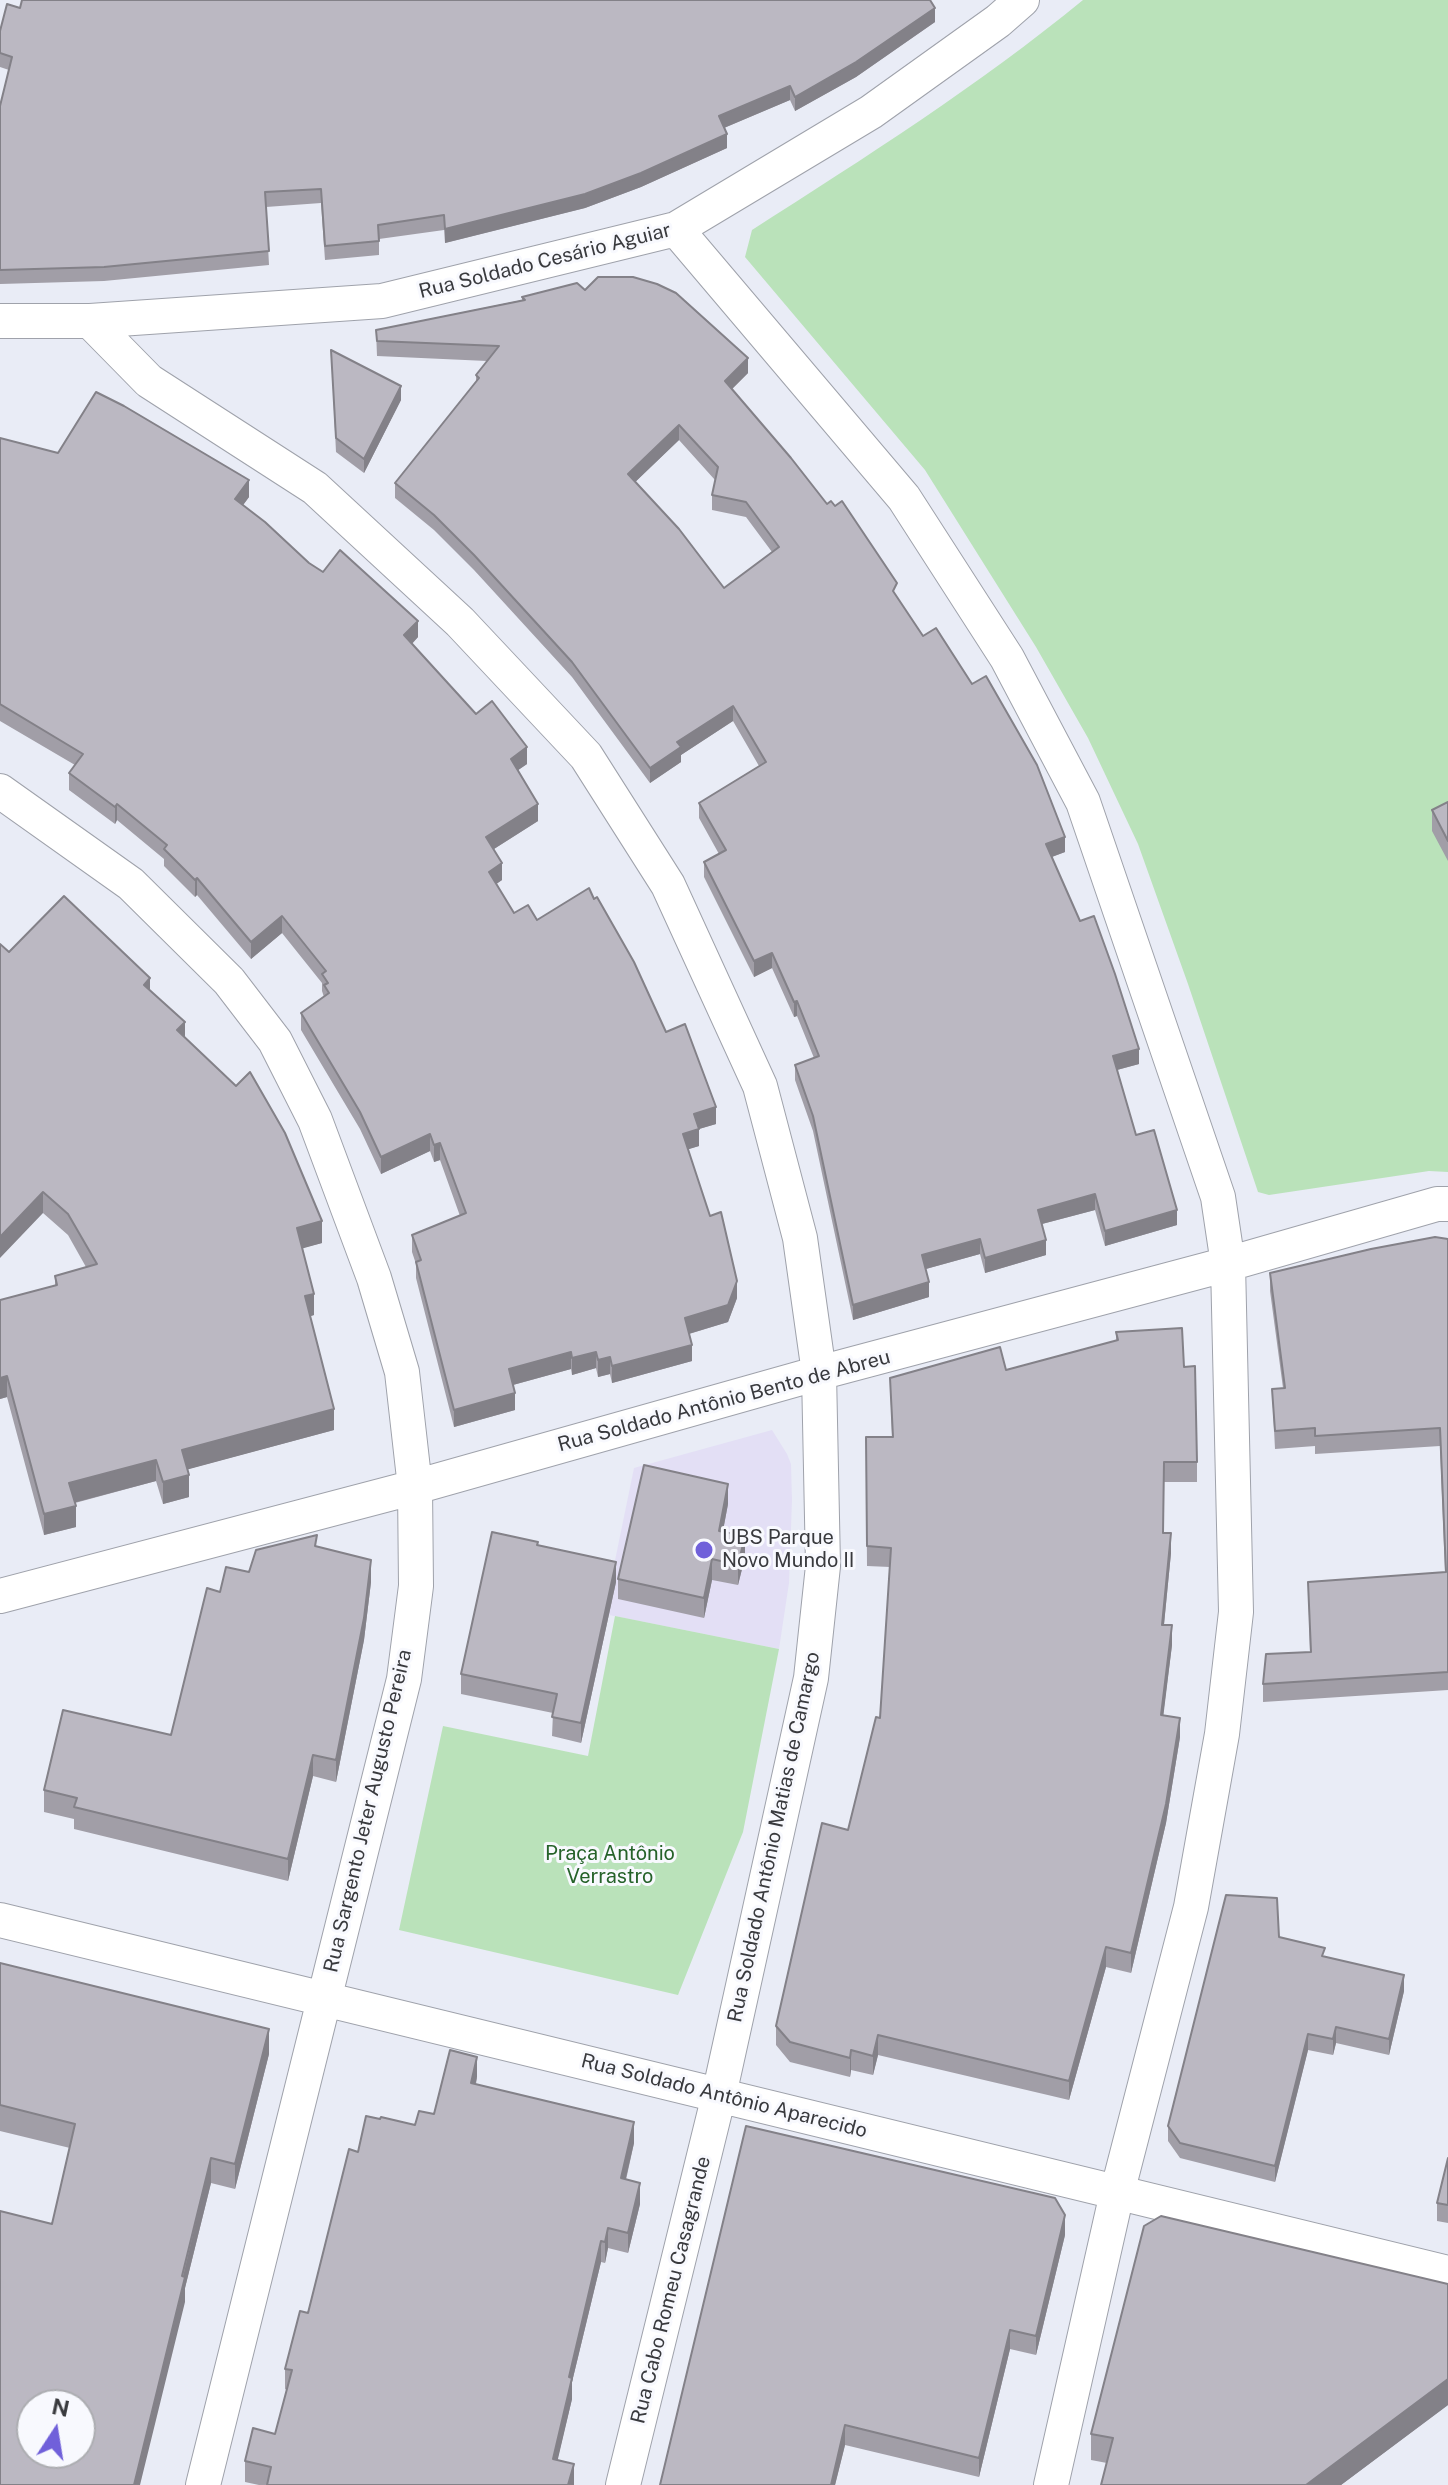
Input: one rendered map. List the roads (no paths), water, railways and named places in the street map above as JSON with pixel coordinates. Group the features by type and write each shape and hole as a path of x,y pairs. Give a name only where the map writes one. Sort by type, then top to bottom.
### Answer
{"street":[{"name":"Rua Soldado Cesário Aguiar","path":"0,321 90,321 382,301 676,229 871,112 1022,0"},
{"path":"676,229 904,498 1007,658 1083,802 1218,1197 1228,1264 1236,1612 1222,1734 1191,1907 1117,2193 1051,2485"},
{"name":"Rua Soldado Antônio Matias de Camargo","path":"90,321 149,381 315,488 460,622 586,756 668,885 760,1086 800,1238 819,1373 823,1566 811,1678 719,2095"},
{"name":"Rua Sargento Jeter Augusto Pereira","path":"0,791 131,884 229,981 275,1041 315,1120 374,1278 402,1372 415,1487 416,1586 404,1679 203,2485"},
{"name":"Rua Soldado Antônio Bento de Abreu","path":"0,1596 415,1487 819,1373 1228,1264 1437,1204 1448,1204"},
{"name":"Rua Soldado Antônio Aparecido","path":"0,1920 1448,2273"},
{"name":"Rua Cabo Romeu Casagrande","path":"623,2485 719,2095"}],"place":[{"name":"UBS Parque Novo Mundo II","path":"704,1550"}],"park label":[{"name":"Praça Antônio Verrastro","path":"610,1866"}]}
